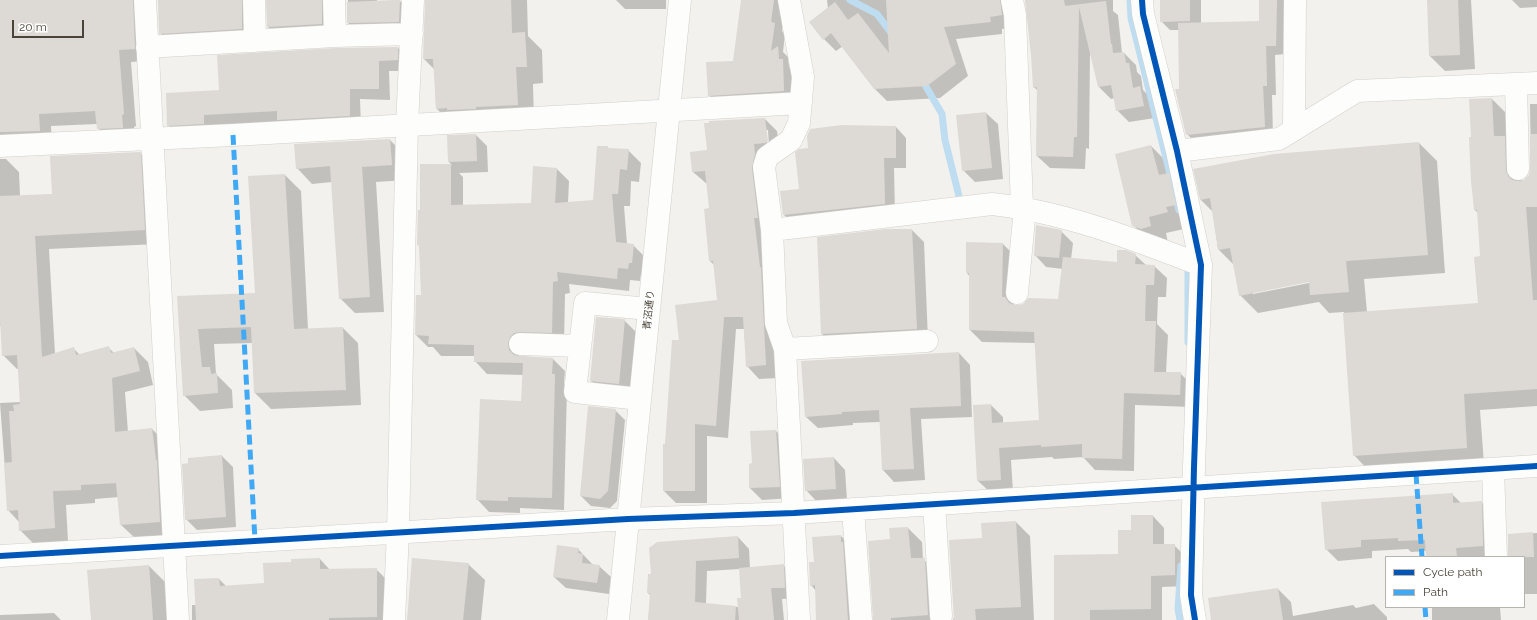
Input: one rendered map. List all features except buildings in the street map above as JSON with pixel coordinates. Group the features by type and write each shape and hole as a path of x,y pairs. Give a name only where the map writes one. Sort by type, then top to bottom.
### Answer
{"street":[{"path":"145,0 178,620"},
{"path":"254,0 255,41"},
{"path":"334,0 335,36"},
{"path":"394,620 398,532 407,124 413,0"},
{"name":"青沼通り","path":"618,620 680,0"},
{"path":"789,0 803,77 799,123 791,140 767,157 764,167 772,230 776,323 785,349 799,620"},
{"path":"1012,0 1015,15 1024,207 1017,293"},
{"path":"1142,0 1143,14 1177,151 1201,265 1193,488 1191,595 1195,620"},
{"path":"1294,130 1295,0"},
{"path":"148,47 335,36 412,34"},
{"path":"1177,151 1279,140 1358,91 1537,83"},
{"path":"1516,84 1518,169"},
{"path":"0,146 233,135 407,124 801,104"},
{"path":"772,230 992,204 1024,207 1072,219 1159,248 1201,265"},
{"path":"640,398 575,392 580,346 585,302 650,309"},
{"path":"785,349 927,341"},
{"path":"520,344 580,346"},
{"path":"0,556 628,519 794,513 1537,466"},
{"path":"1493,469 1496,556"},
{"path":"934,504 941,616"},
{"path":"853,509 861,620"}],"waterway":[{"path":"850,0 877,14 892,34"},
{"path":"1130,0 1131,18 1179,210"},
{"path":"921,78 942,114 945,140 959,196"},
{"path":"1188,270 1188,342"},
{"path":"1180,620 1178,609 1181,566"}],"marked path":[{"path":"233,135 255,541"},
{"path":"1416,474 1422,556"},
{"path":"1425,608 1426,620"}],"cycle path":[{"path":"1142,0 1143,14 1177,151 1201,265 1191,595 1195,620"},
{"path":"0,556 628,519 794,513 1537,466"}]}
